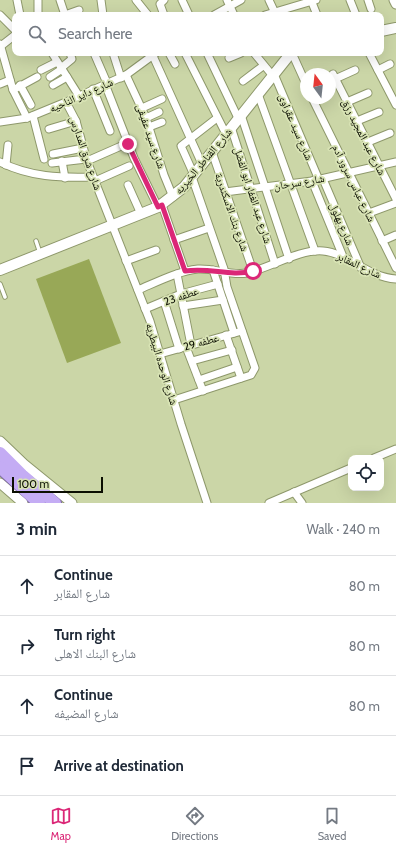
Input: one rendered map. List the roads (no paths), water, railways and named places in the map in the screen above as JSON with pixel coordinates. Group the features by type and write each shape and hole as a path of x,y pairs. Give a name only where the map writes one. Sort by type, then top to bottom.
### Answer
{"highway":[{"path":"0,453 22,475 55,503"},
{"path":"0,467 39,503"}],"main road":[{"path":"384,30 396,28"},
{"name":"شارع القناطر الخيريه","path":"0,270 113,226 160,206 173,197 193,176 289,56"}],"street":[{"path":"17,0 19,12"},
{"path":"38,0 38,12"},
{"path":"60,0 64,12"},
{"path":"101,0 103,12"},
{"path":"136,0 146,12"},
{"path":"182,0 188,12"},
{"path":"218,12 228,3 241,0"},
{"path":"270,0 275,12"},
{"path":"278,12 312,0 316,12"},
{"path":"350,0 355,12"},
{"path":"368,0 371,9"},
{"path":"394,0 396,4"},
{"path":"161,1 163,12"},
{"path":"228,3 232,12"},
{"path":"73,12 79,10"},
{"path":"0,15 12,27"},
{"path":"12,38 0,45 13,90 30,117 44,159"},
{"path":"54,56 79,96"},
{"path":"50,76 60,66 72,59 71,56"},
{"path":"95,56 128,144 160,206 185,271"},
{"name":"شارع سيد عفيفى","path":"114,56 142,108 164,175 173,197"},
{"name":"شارع داير الناحيه","path":"0,122 30,117 66,102 124,76 152,56"},
{"path":"156,56 202,164"},
{"path":"172,56 175,64"},
{"name":"شارع عبد الغفار ابو الفضل","path":"186,56 218,118 229,131 252,189 275,264"},
{"path":"208,56 239,117 289,259"},
{"path":"229,58 234,56"},
{"path":"256,56 263,66 273,75"},
{"path":"293,56 300,71"},
{"path":"371,56 396,105"},
{"path":"378,70 390,64"},
{"path":"41,70 60,66"},
{"path":"243,81 263,66"},
{"name":"شارع عبد المجيد رزق","path":"355,70 334,77 396,199"},
{"name":"شارع سيد عقراوى","path":"273,75 318,180"},
{"path":"13,90 37,77"},
{"path":"53,85 67,77"},
{"path":"0,84 10,80"},
{"path":"20,86 31,105"},
{"path":"93,89 110,131"},
{"path":"347,102 368,93"},
{"path":"258,94 315,251"},
{"path":"142,108 162,99"},
{"name":"شارع شرق المدارس","path":"66,102 76,121 86,160 113,226"},
{"name":"شارع عباس سرور آدم","path":"315,104 395,265"},
{"path":"146,118 159,112"},
{"path":"357,122 379,112"},
{"path":"174,400 251,375 255,371 255,366 227,287 224,272 193,176 181,148 182,145 190,138 218,118"},
{"path":"49,129 76,121"},
{"path":"149,127 162,122"},
{"path":"368,142 390,133"},
{"path":"52,163 86,160 128,144"},
{"path":"8,145 3,164 30,173 65,178 94,179 128,166"},
{"path":"53,154 83,148"},
{"name":"شارع بنك الاسكندرية","path":"212,152 253,271"},
{"path":"62,162 65,178"},
{"name":"شارع سرحان","path":"225,192 318,180 396,162"},
{"path":"318,180 344,258"},
{"name":"شارع بهلول","path":"318,180 362,268"},
{"path":"128,185 141,214"},
{"path":"369,213 396,203"},
{"name":"شارع الوحده البيطريه","path":"113,226 145,309 207,503"},
{"path":"174,240 209,228"},
{"path":"382,241 396,235"},
{"path":"126,261 156,250"},
{"name":"شارع المقابر","path":"138,290 185,271 199,269 239,274 315,251 330,252 376,275 396,279"},
{"path":"213,270 223,300 232,350 241,378"},
{"path":"178,274 183,306 185,347"},
{"name":"عطفه 23","path":"145,309 181,294 218,284"},
{"path":"183,306 223,300"},
{"path":"164,301 192,361 203,391"},
{"name":"عطفه 29","path":"160,354 242,330"},
{"path":"192,361 232,350"},
{"path":"199,380 238,367"},
{"path":"0,441 72,503"},
{"path":"381,455 396,449"},
{"path":"269,503 348,469"},
{"path":"0,483 22,503"},
{"path":"294,492 302,503"}],"lane":[{"path":"36,241 41,254"},
{"path":"0,284 6,297"}]}
